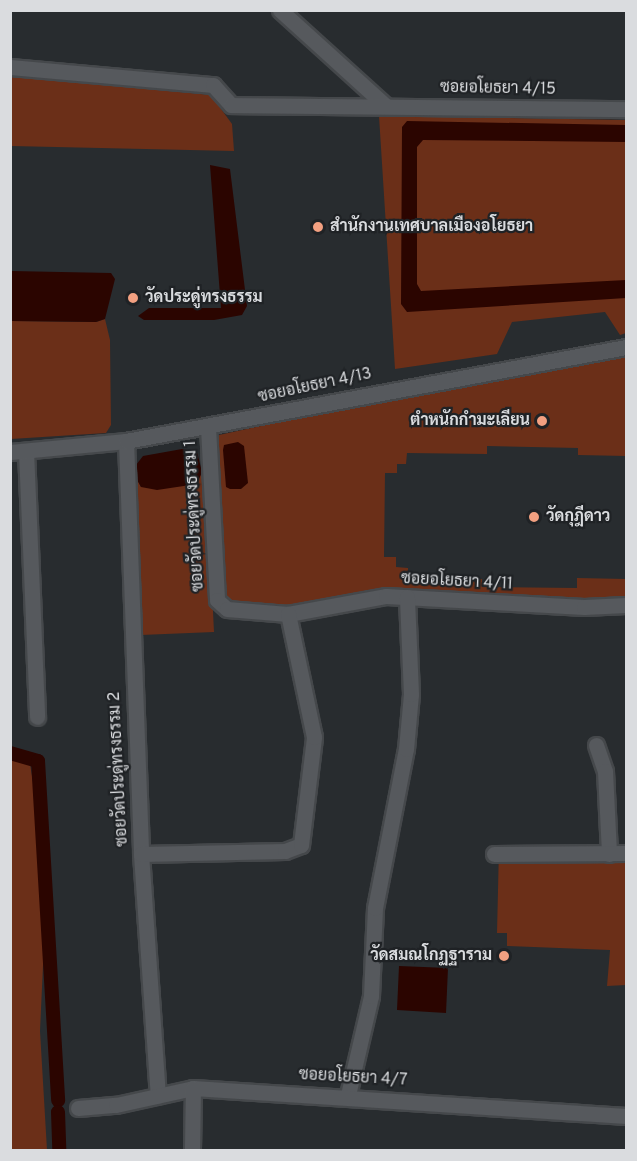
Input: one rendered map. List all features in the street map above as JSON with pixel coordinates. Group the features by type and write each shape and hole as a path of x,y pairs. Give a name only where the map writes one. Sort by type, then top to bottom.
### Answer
{"street":[{"path":"280,10 386,106"},
{"name":"ซอยอโยธยา 4/15","path":"10,67 213,85 231,105 627,109"},
{"name":"ซอยอโยธยา 4/13","path":"10,452 126,441 208,427 383,390 627,347"},
{"name":"ซอยวัดประดู่ทรงธรรม 1","path":"208,427 217,600 226,609 288,614"},
{"name":"ซอยวัดประดู่ทรงธรรม 2","path":"126,441 141,854 158,1095"},
{"path":"26,451 37,717"},
{"path":"348,1095 371,996 375,908 406,749 411,694 407,597"},
{"name":"ซอยอโยธยา 4/11","path":"288,614 365,598 407,597 584,607 627,605"},
{"path":"141,854 285,851 301,845 314,737 288,614"},
{"path":"596,745 605,771 609,854"},
{"path":"494,854 627,853"},
{"path":"192,1150 193,1088"},
{"name":"ซอยอโยธยา 4/7","path":"78,1108 116,1105 193,1088 348,1095 627,1116"}],"shaded area":[{"path":"11,76 211,95 232,124 234,151 11,146"},
{"path":"379,116 626,120 626,333 620,335 605,312 512,322 497,354 395,369"},
{"path":"407,121 626,125 626,142 423,140 417,147 417,284 421,291 626,280 626,298 407,312 401,304 402,127"},
{"path":"210,165 230,169 247,306 242,315 214,320 144,320 138,316 149,308 221,308"},
{"path":"11,271 111,273 115,279 105,319 96,322 11,321"},
{"path":"105,319 110,340 111,425 106,433 11,439 11,321 96,322"},
{"path":"626,356 626,456 578,455 578,448 487,446 487,454 407,453 406,464 397,464 397,473 385,473 384,557 396,557 396,567 408,568 408,578 482,579 482,587 577,588 577,578 626,579 626,601 378,589 292,607 224,602 215,442 219,435 453,385"},
{"path":"238,442 244,446 248,483 241,489 230,489 226,487 223,450 224,445"},
{"path":"182,449 197,452 202,472 197,484 157,490 141,487 135,476 136,465 143,456"},
{"path":"202,472 207,488 214,632 141,635 135,476 141,487 196,484"},
{"path":"11,760 30,764 39,819 45,922 40,1031 47,1150 11,1150"},
{"path":"499,847 626,853 626,985 607,986 610,950 507,946 507,933 497,933"},
{"path":"399,966 448,968 446,1013 397,1010"}],"waterway":[{"path":"10,753 38,761 58,1100"},
{"path":"58,1112 59,1150"}],"place":[{"name":"สำนักงานเทศบาลเมืองอโยธยา","path":"318,227"},
{"name":"วัดประดู่ทรงธรรม","path":"133,298"},
{"name":"ตำหนักกำมะเลียน","path":"542,421"},
{"name":"วัดกุฎีดาว","path":"534,517"},
{"name":"วัดสมณโกฏฐาราม","path":"504,956"}]}
